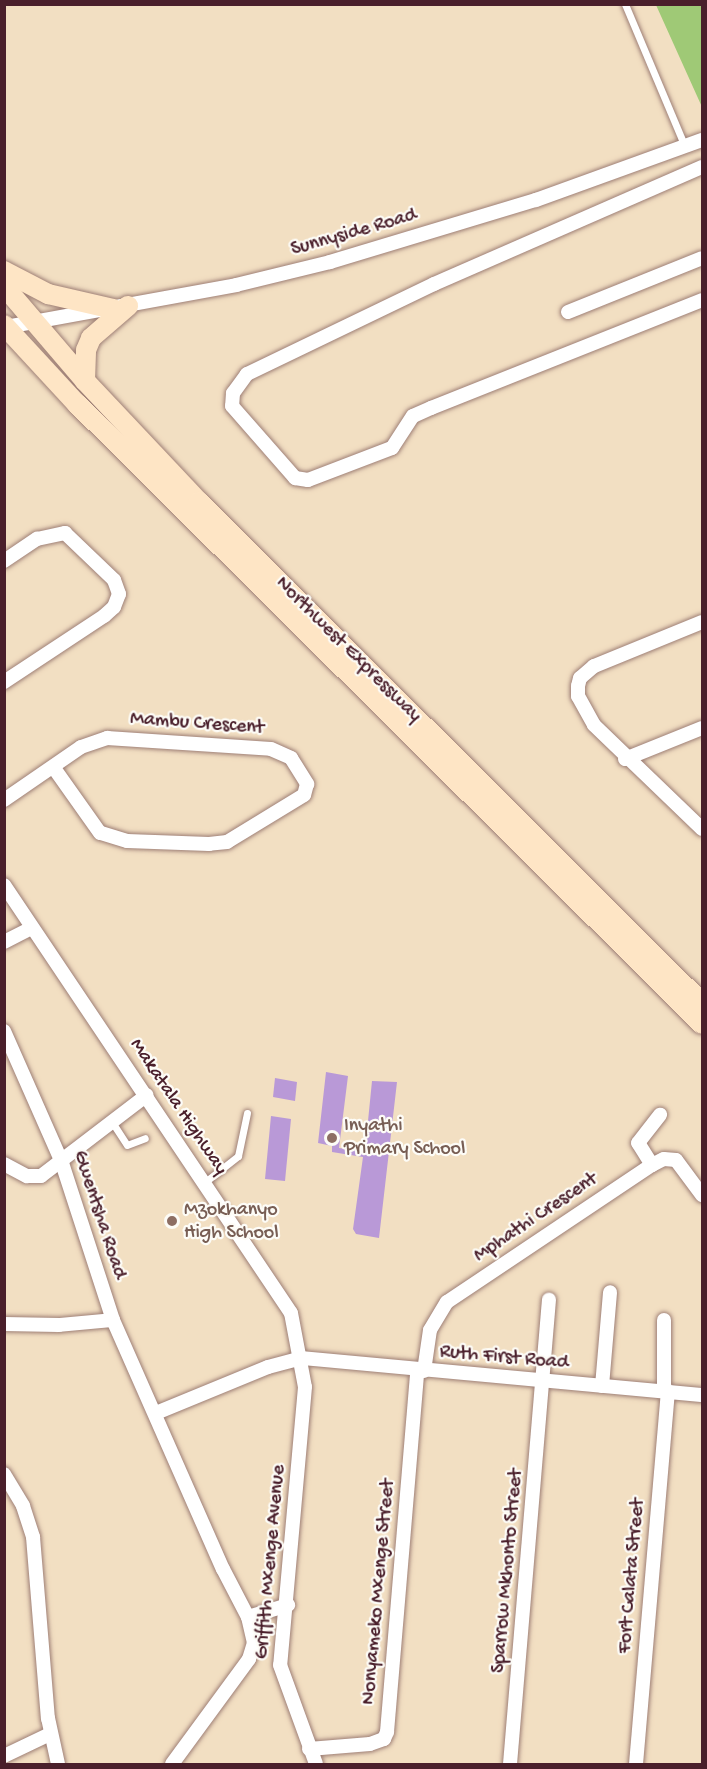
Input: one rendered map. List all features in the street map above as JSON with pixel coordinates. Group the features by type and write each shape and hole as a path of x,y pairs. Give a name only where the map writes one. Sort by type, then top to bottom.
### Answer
{"main road":[{"path":"4,271 48,294 120,308"},
{"name":"Northwest Expressway","path":"4,286 32,322 85,381 199,502 702,1003"},
{"path":"85,381 86,350 91,338 120,308"},
{"name":"Northwest Expressway","path":"5,326 77,404 702,1024"}],"street":[{"name":"Sunnyside Road","path":"5,326 120,308 330,262 536,200 702,140"},
{"path":"702,167 434,284 247,374 233,393 232,406 295,478 308,480 392,448 413,416 702,300"},
{"path":"568,312 702,258"},
{"path":"4,561 43,536 65,533 114,580 119,594 114,607 104,616 4,682"},
{"path":"702,622 594,666 580,678 579,696 584,708 626,759 702,829"},
{"path":"626,759 702,728"},
{"name":"Mambu Crescent","path":"4,800 54,768 81,747 121,738 272,749 291,758 307,784 304,795 227,842 209,844 127,841 100,832 54,768"},
{"name":"Makatala Highway","path":"4,885 31,928 206,1182 291,1313 302,1358"},
{"path":"4,942 31,928"},
{"name":"Gwentsha Road","path":"4,1030 61,1160 113,1320 156,1413 170,1451 248,1617 254,1643 249,1659 172,1764"},
{"path":"4,1164 35,1176 61,1160 147,1095"},
{"path":"660,1115 638,1143 652,1165 663,1160 676,1160 702,1195"},
{"name":"Mphathi Crescent","path":"420,1371 434,1320 447,1302 652,1165"},
{"path":"602,1386 610,1292"},
{"name":"Sparrow Mkhonto Street","path":"510,1764 544,1381 549,1300"},
{"path":"4,1324 59,1326 113,1320"},
{"name":"Fort Calata Street","path":"636,1764 666,1391 664,1320"},
{"path":"156,1413 268,1366 302,1358"},
{"name":"Ruth First Road","path":"302,1358 420,1371 702,1395"},
{"name":"Griffith Mxenge Avenue","path":"302,1358 305,1387 281,1672 316,1764"},
{"name":"Nonyameko Mxenge Street","path":"309,1749 370,1744 386,1736 420,1371"},
{"path":"4,1474 23,1506 33,1537 50,1734 58,1764"},
{"path":"248,1617 288,1605"},
{"path":"4,1756 50,1734"}],"lane":[{"path":"625,4 685,147"},
{"path":"206,1182 238,1156 247,1113"},
{"path":"112,1122 127,1145 145,1138"}],"green space":[{"path":"656,5 702,5 702,107"}],"building":[{"name":"Inyathi Primary School","path":"326,1072 348,1076 339,1148 365,1151 372,1081 397,1082 379,1238 356,1234 353,1229 363,1157 332,1152 332,1146 318,1143"},
{"name":"Inyathi Primary School","path":"275,1078 297,1082 295,1101 273,1097"},
{"name":"Inyathi Primary School","path":"271,1116 291,1119 285,1181 265,1179"}],"place":[{"name":"Inyathi Primary School","path":"332,1138"},
{"name":"Mzokhanyo High School","path":"172,1221"}]}
